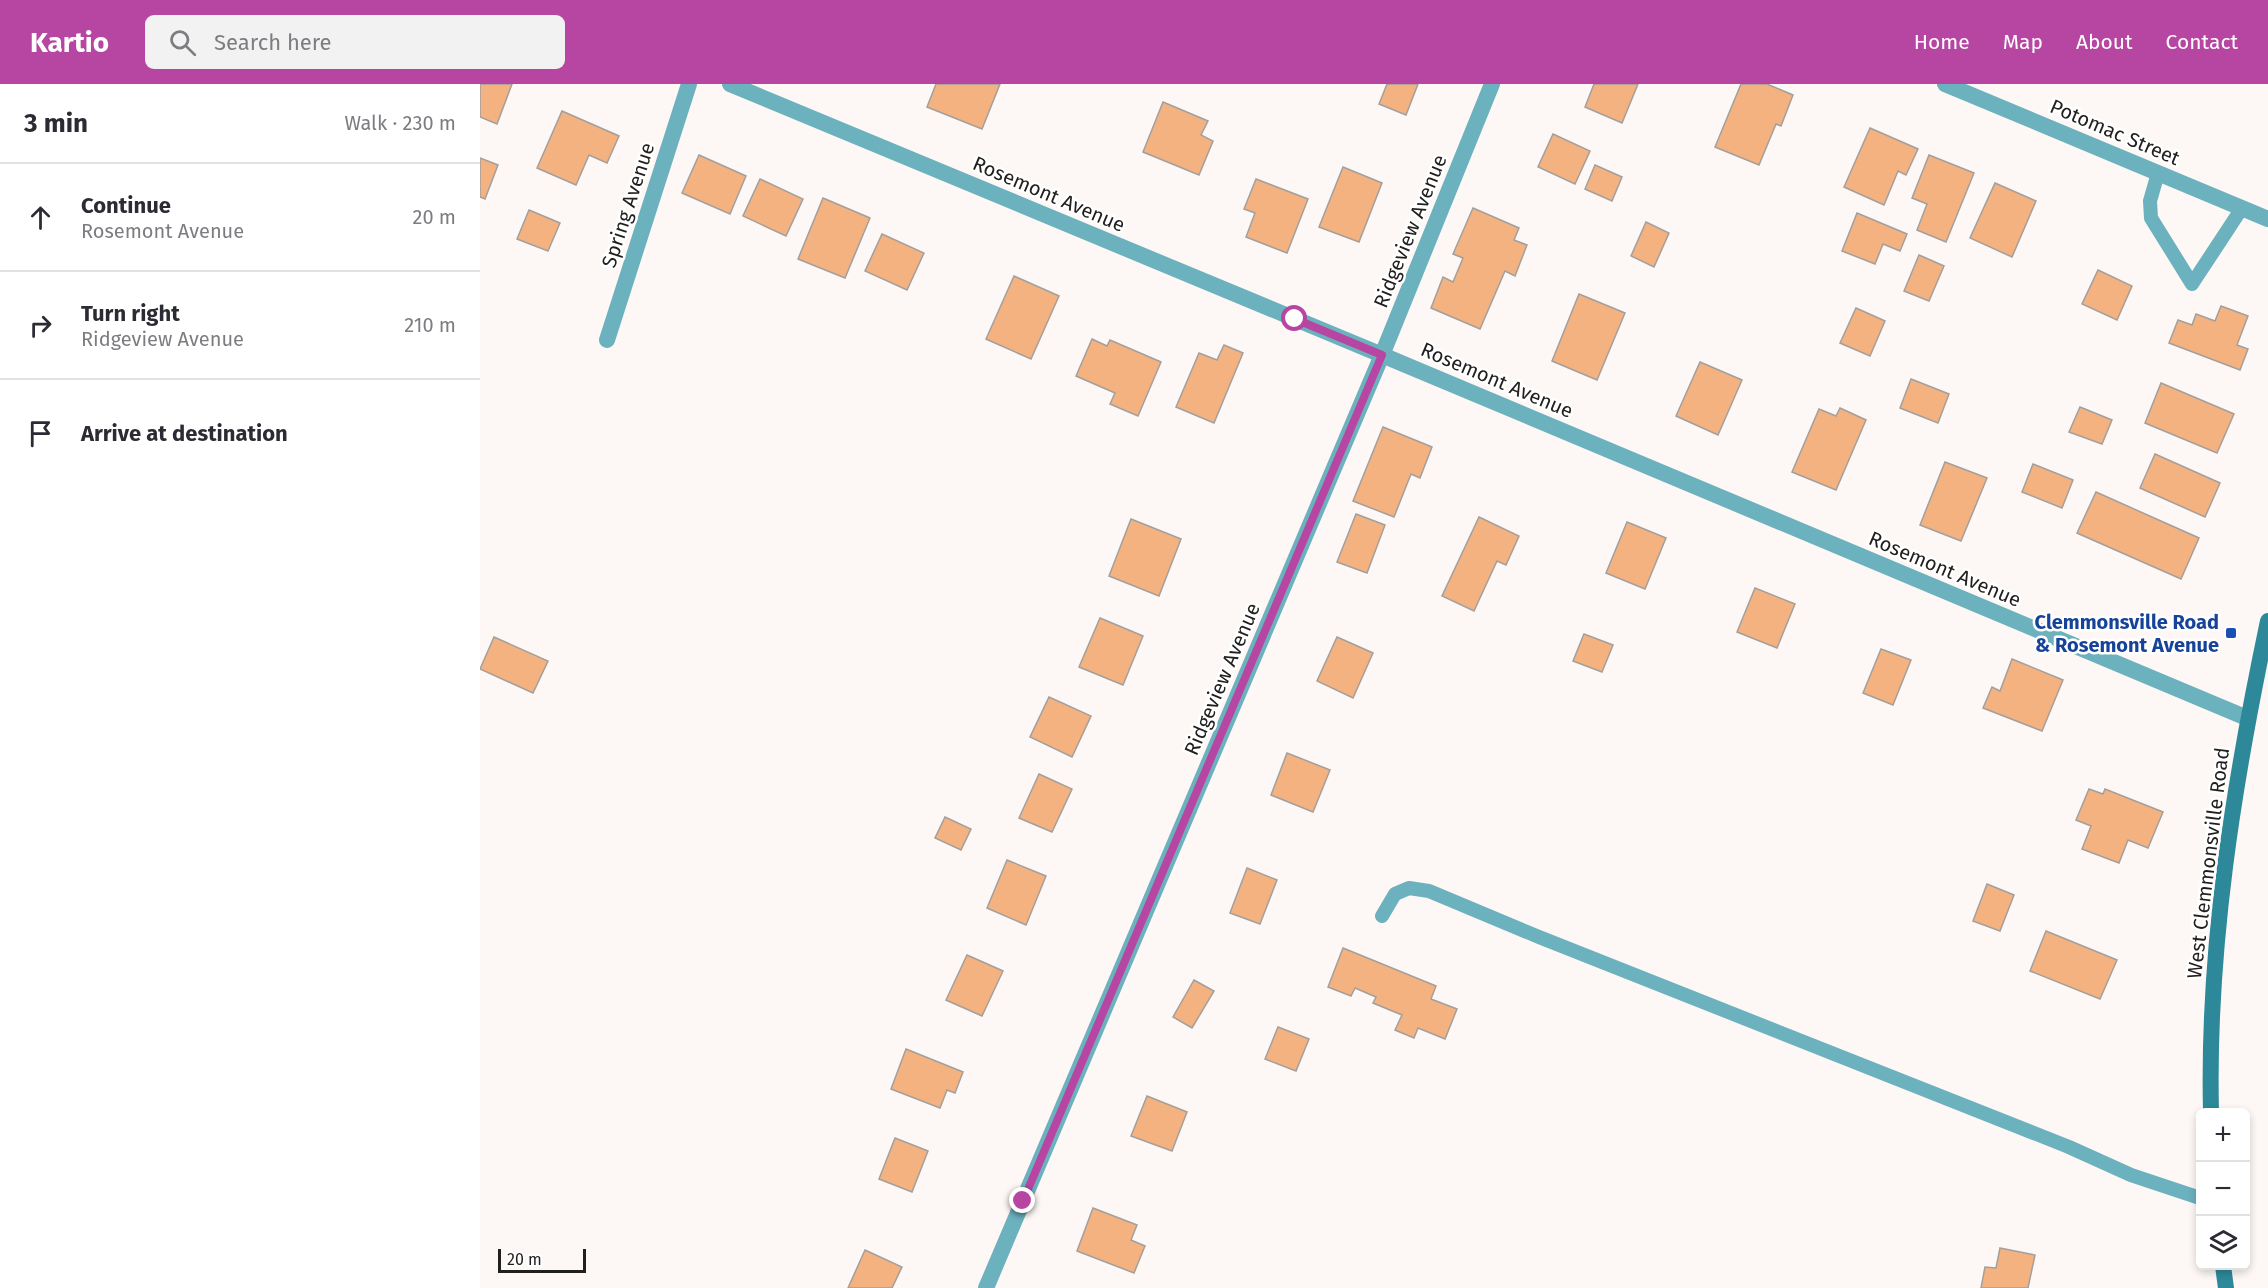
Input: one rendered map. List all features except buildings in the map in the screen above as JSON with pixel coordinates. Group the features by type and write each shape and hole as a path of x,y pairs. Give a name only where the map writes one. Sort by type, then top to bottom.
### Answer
{"main road":[{"name":"West Clemmonsville Road","path":"2211,1108 2210,1064 2219,917 2233,804 2247,718 2268,621"},
{"path":"2224,1270 2226,1288"}],"street":[{"name":"Spring Avenue","path":"607,340 689,84"},
{"name":"Rosemont Avenue","path":"730,84 2247,718"},
{"name":"Ridgeview Avenue","path":"986,1288 1382,355 1492,84"},
{"name":"Potomac Street","path":"1945,84 2268,219"}],"lane":[{"path":"2158,173 2150,201 2151,218 2193,284 2242,208"},
{"path":"1382,916 1395,894 1408,888 1428,891 2058,1143 2131,1175 2196,1197"}],"place":[{"name":"Clemmonsville Road & Rosemont Avenue","path":"2231,633"}],"route":[{"path":"1023,1201 1382,355 1295,319"}]}
